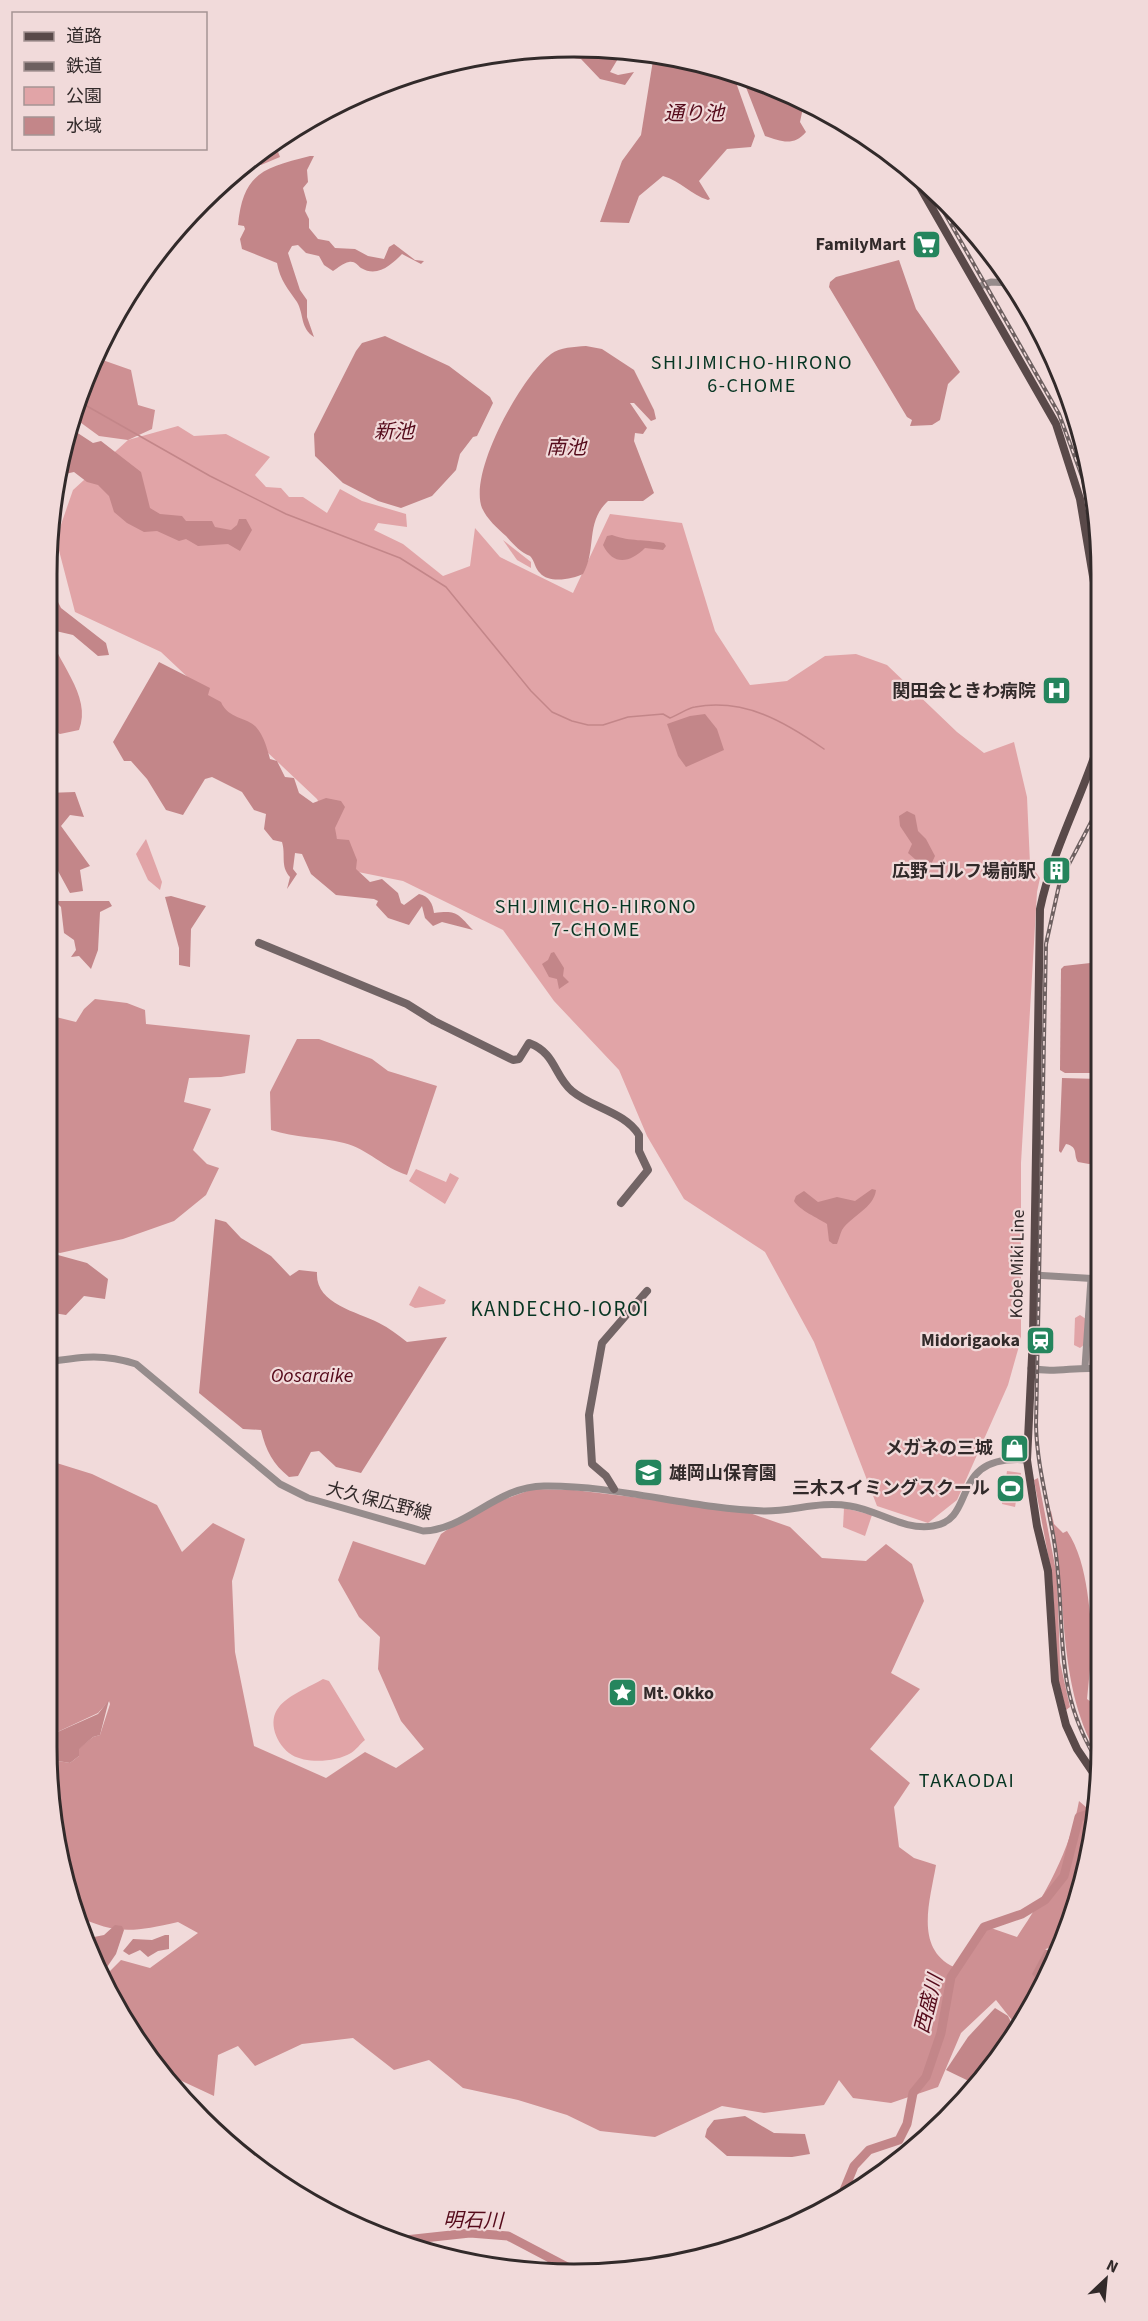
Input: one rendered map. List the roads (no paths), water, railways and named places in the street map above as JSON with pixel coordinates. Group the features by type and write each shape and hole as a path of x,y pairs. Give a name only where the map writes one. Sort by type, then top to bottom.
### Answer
{"main road":[{"path":"923,193 1037,387 1056,424 1078,490 1091,563"},
{"name":"Kobe Miki Line","path":"1090,1769 1077,1749 1066,1725 1055,1681 1048,1571 1037,1526 1028,1460 1034,1275 1040,909 1048,872 1091,764"},
{"path":"259,943 407,1004 434,1021 513,1060 519,1059 529,1043 551,1057 569,1089 619,1117 639,1135 639,1151 648,1170 621,1203"},
{"path":"614,1489 606,1476 592,1464 589,1427 591,1406 602,1343 647,1291"}],"street":[{"path":"978,287 991,282 1001,283"},
{"path":"1034,1275 1091,1279 1085,1367"},
{"name":"大久保広野線","path":"57,1360 90,1356 114,1356 136,1364 280,1484 308,1498 423,1531 439,1531 504,1495 546,1486 765,1511 823,1503 853,1506 914,1526 937,1526 952,1517 976,1473 988,1463 1006,1459 1028,1460"},
{"path":"1031,1368 1059,1371 1091,1368"}],"water":[{"path":"566,57 618,59 610,72 618,75 634,72 625,85 600,79 581,59"},
{"name":"通り池","path":"653,63 736,83 755,136 751,147 727,149 699,181 710,199 702,198 663,176 639,196 629,223 600,222 622,161 641,135"},
{"path":"746,86 803,110 800,122 806,132 801,137 787,142 765,136"},
{"path":"314,156 307,170 308,182 303,188 307,202 305,211 309,219 309,228 318,239 329,241 335,248 355,249 368,256 384,259 389,247 394,244 415,260 424,261 421,264 402,254 379,271 367,271 351,262 333,271 324,265 319,256 306,253 298,245 292,246 288,253 300,290 307,300 307,317 314,337 306,329 297,302 282,279 277,263 242,249 240,239 245,229 244,226 238,225 245,194 258,176 268,169"},
{"path":"899,260 916,309 960,372 948,384 940,420 932,425 910,426 912,420 907,417 829,287 830,282 836,277"},
{"name":"新池","path":"385,336 449,366 490,397 493,403 477,436 473,437 460,454 456,470 432,496 401,508 378,501 343,483 315,456 314,434 356,351 362,343"},
{"name":"南池","path":"586,346 602,349 634,370 654,410 656,419 651,421 634,403 630,403 647,428 643,434 635,433 634,441 654,493 643,501 608,501 596,518 590,555 583,574 573,578 555,579 540,573 530,556 517,548 489,520 482,508 480,492 490,449 500,426 526,382 551,354 567,348"},
{"path":"77,433 93,443 101,441 141,472 150,508 160,514 182,516 186,521 212,521 215,527 231,530 237,525 239,519 246,519 252,530 240,551 228,544 198,546 186,539 179,541 157,531 144,532 127,523 114,512 109,496 98,485 87,482 74,472 67,474"},
{"path":"607,536 626,539 664,543 666,546 663,550 645,548 634,557 617,559 607,552 603,545"},
{"path":"57,600 61,608 106,643 109,655 98,656 73,635 57,631"},
{"path":"159,662 210,688 208,695 221,702 228,712 256,727 263,738 270,759 277,761 285,777 294,778 299,793 313,803 326,798 341,801 345,807 335,828 337,839 349,840 357,860 356,869 370,882 382,879 398,893 404,905 419,894 422,895 430,901 434,913 456,914 473,930 442,922 433,926 425,918 422,906 409,925 388,918 376,905 378,901 374,899 336,895 311,874 302,854 295,853 293,869 297,874 287,889 290,877 284,865 282,842 273,840 264,829 266,814 254,810 242,792 212,777 205,779 183,815 166,810 147,779 131,761 124,761 113,742"},
{"path":"705,714 717,729 724,750 686,767 678,756 667,724 690,716"},
{"path":"75,792 84,817 70,815 61,826 90,866 80,870 83,891 70,893 57,869 57,793"},
{"path":"907,811 915,815 918,831 926,839 935,856 928,871 923,874 919,873 916,860 908,853 912,844 900,826 899,816"},
{"path":"171,896 206,906 191,929 190,967 179,965 179,948 165,897"},
{"path":"57,901 109,901 112,906 100,912 98,950 91,969 79,956 71,957 76,950 74,940 64,933 61,907"},
{"path":"554,952 564,968 563,976 569,982 559,989 557,979 549,977 542,964"},
{"path":"1091,963 1091,1073 1065,1073 1060,1070 1061,969 1064,966"},
{"path":"1062,1078 1091,1079 1091,1164 1078,1162 1074,1149 1070,1145 1066,1144 1061,1153 1059,1151"},
{"path":"872,1189 876,1190 871,1202 846,1225 837,1244 829,1241 827,1224 804,1211 794,1201 796,1196 804,1191 818,1202 837,1197 855,1201"},
{"name":"Oosaraike","path":"215,1219 226,1222 241,1238 271,1256 290,1276 299,1270 317,1272 318,1283 330,1299 383,1325 407,1342 447,1337 361,1473 336,1467 319,1451 311,1452 298,1476 289,1477 271,1456 261,1430 243,1429 199,1393"},
{"path":"57,1255 87,1263 108,1279 105,1299 84,1296 66,1315 57,1314"},
{"path":"109,1700 100,1735 93,1737 79,1749 79,1756 70,1763 57,1761 57,1732 98,1714"},
{"path":"115,1925 122,1926 124,1930 116,1954 106,1968 93,1937 104,1935"},
{"path":"169,1935 169,1949 158,1951 148,1957 140,1950 129,1955 123,1951 133,1939 152,1940"},
{"path":"1045,1950 1050,1950 1036,1979 1032,1974"},
{"path":"995,2008 1008,2016 1011,2023 969,2081 946,2070 968,2037"},
{"path":"745,2116 774,2133 805,2134 810,2154 792,2157 727,2156 705,2137 707,2129 714,2120"}],"waterway":[{"path":"85,405 210,476 286,514 400,558 446,587 531,691 552,712 572,721 588,725 603,725 628,717 663,714 670,718 695,707 731,706 764,714 824,749"},
{"name":"西盛川","path":"846,2187 854,2166 869,2150 899,2140 907,2124 913,2093 926,2077 941,2033 951,1977 984,1927 1022,1914 1045,1900 1064,1876 1079,1817 1087,1815"},
{"name":"明石川","path":"415,2239 470,2233 508,2236 561,2264"}],"railway":[{"path":"945,213 1059,414 1081,474"},
{"path":"1091,822 1060,881 1046,944 1036,1425 1041,1472 1055,1547 1067,1685 1074,1711 1091,1749"}],"place":[{"name":"FamilyMart","path":"927,244"},
{"name":"関田会ときわ病院","path":"1057,691"},
{"name":"広野ゴルフ場前駅","path":"1057,871"},
{"name":"Midorigaoka","path":"1041,1340"},
{"name":"メガネの三城","path":"1014,1448"},
{"name":"雄岡山保育園","path":"648,1473"},
{"name":"三木スイミングスクール","path":"1011,1488"},
{"name":"Mt. Okko","path":"622,1693"}],"district":[{"name":"SHIJIMICHO-HIRONO 6-CHOME","path":"752,374"},
{"name":"SHIJIMICHO-HIRONO 7-CHOME","path":"596,918"},
{"name":"KANDECHO-IOROI","path":"560,1309"},
{"name":"TAKAODAI","path":"967,1780"}]}
